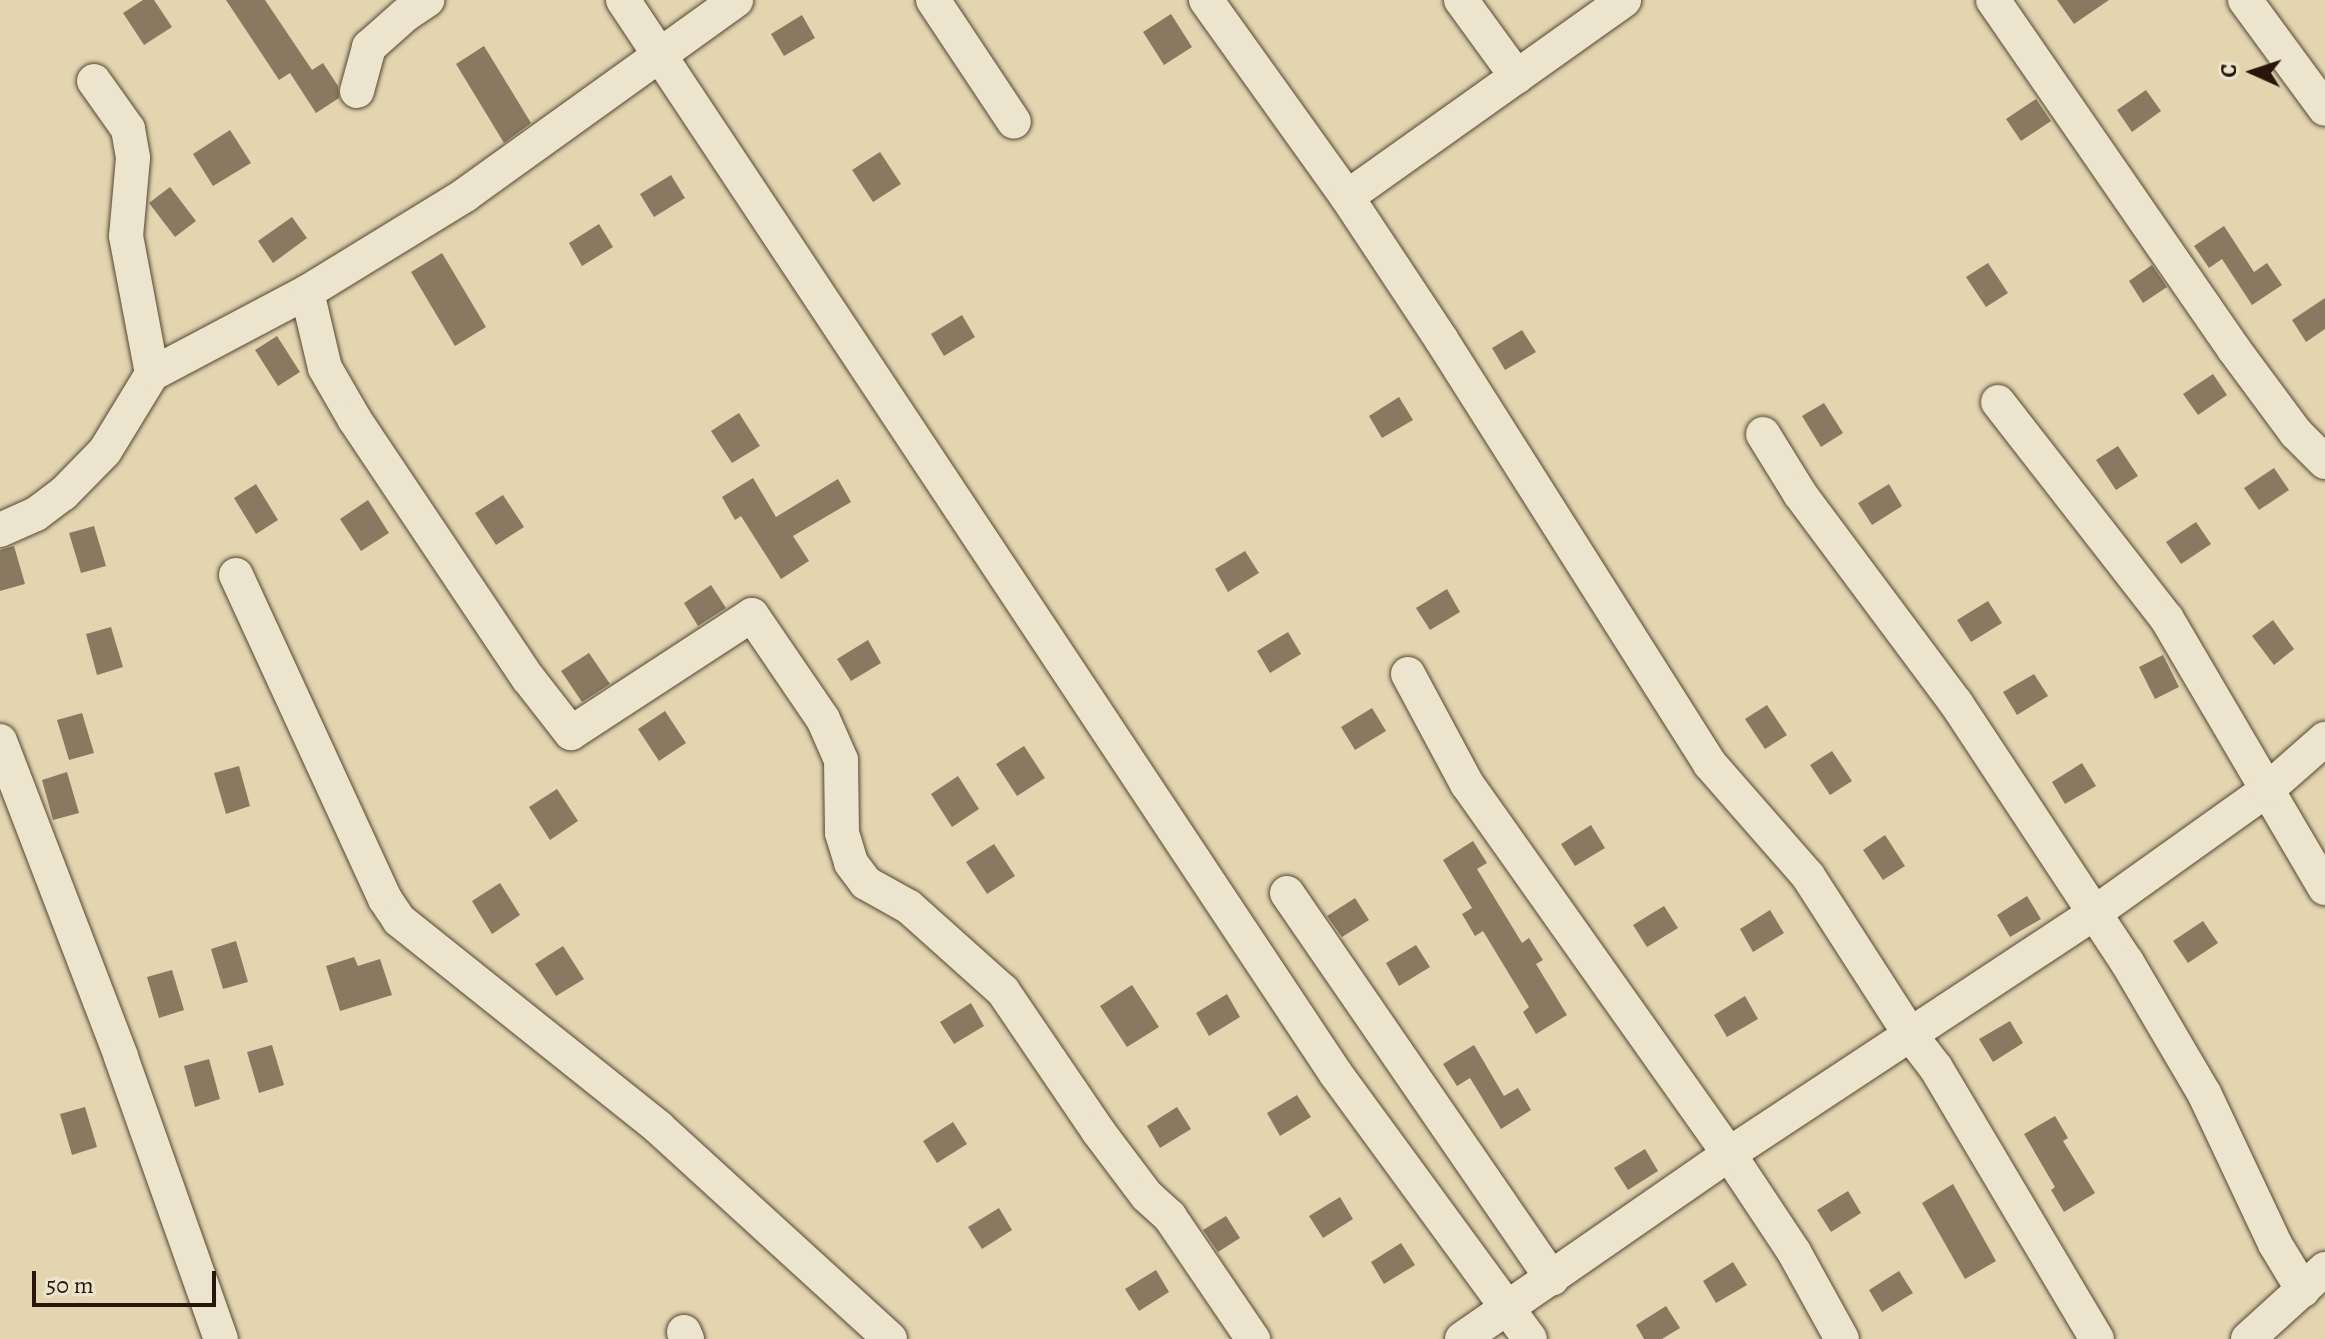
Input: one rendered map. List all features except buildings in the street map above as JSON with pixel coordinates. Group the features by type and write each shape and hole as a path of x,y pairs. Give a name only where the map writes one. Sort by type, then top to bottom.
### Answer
{"street":[{"path":"357,91 369,47 427,0"},
{"path":"623,0 1336,1074 1530,1339"},
{"path":"0,530 45,508 105,451 152,374 307,292 465,195 736,0"},
{"path":"933,0 1014,122"},
{"path":"1206,0 1347,197 1441,339 1710,764 1808,876 1909,1033 1936,1068 2097,1339"},
{"path":"1461,0 1517,77"},
{"path":"1347,197 1624,0"},
{"path":"1993,0 2233,348 2296,433 2325,462"},
{"path":"2245,0 2325,109"},
{"path":"94,81 128,129 133,158 126,236 152,374"},
{"path":"307,292 325,368 355,420 528,678 571,733 752,615 823,719 841,760 842,833 851,863 866,883 909,907 1003,991 1098,1131 1147,1196 1170,1217 1253,1339"},
{"path":"1998,402 2167,619 2325,888"},
{"path":"1763,434 1800,494 1956,703 2127,962 2204,1093 2275,1244 2314,1279 2248,1339"},
{"path":"236,575 385,899 399,920 658,1127 890,1339"},
{"path":"1408,674 1467,784 1729,1154 1794,1252 1842,1339"},
{"path":"1462,1339 1729,1154 2093,914 2268,789 2325,739"},
{"path":"0,741 121,1057 221,1339"},
{"path":"1287,893 1552,1279"}]}
